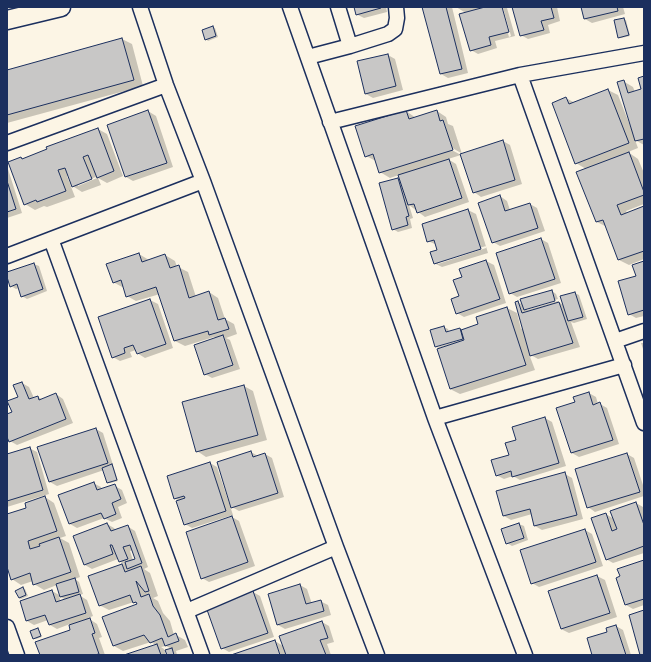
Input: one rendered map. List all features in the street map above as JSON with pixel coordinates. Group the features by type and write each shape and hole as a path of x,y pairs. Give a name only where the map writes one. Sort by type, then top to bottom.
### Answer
{"main road":[{"path":"7,14 51,7"},
{"path":"7,20 61,7"}],"street":[{"path":"140,7 166,85 203,181 376,655"},
{"path":"290,7 435,418 525,655"},
{"path":"338,7 350,46"},
{"path":"308,57 388,34 395,29 397,18 396,7"},
{"path":"330,122 520,75 644,53"},
{"path":"520,75 644,423"},
{"path":"7,142 166,85"},
{"path":"7,256 203,181"},
{"path":"52,240 202,655"},
{"path":"615,341 644,331"},
{"path":"435,418 624,365"},
{"path":"187,611 336,547"},
{"path":"7,627 17,655"}],"building":[{"path":"354,7 380,7 381,8 356,15"},
{"path":"422,7 446,7 462,69 440,74"},
{"path":"485,7 502,7 509,32 489,37 491,45 470,51 459,14"},
{"path":"512,7 551,7 554,18 541,21 544,30 520,36"},
{"path":"581,7 617,7 618,11 584,19"},
{"path":"624,18 629,35 618,38 614,20"},
{"path":"213,26 216,36 205,40 202,30"},
{"path":"122,38 134,80 7,115 7,70"},
{"path":"388,54 396,86 365,94 357,61"},
{"path":"644,76 644,139 635,141 617,82 624,80 628,93 641,89 638,78"},
{"path":"608,89 629,143 575,164 552,103 566,97 569,104"},
{"path":"148,110 167,163 125,177 107,125"},
{"path":"406,110 409,119 437,110 440,121 443,120 453,150 379,173 373,154 365,157 355,126"},
{"path":"98,128 114,171 97,178 88,155 83,157 92,179 72,187 65,168 58,170 66,191 37,202 36,200 24,205 8,162 21,157 22,159 47,149 46,147"},
{"path":"503,140 515,180 473,193 460,154"},
{"path":"629,152 644,195 617,205 621,215 644,206 644,251 618,260 603,220 596,222 576,172"},
{"path":"449,159 462,198 417,213 414,204 408,205 398,175"},
{"path":"398,178 409,216 406,217 408,225 392,230 379,183"},
{"path":"7,181 16,209 7,212"},
{"path":"500,195 505,211 530,203 538,228 492,243 478,203"},
{"path":"468,209 481,249 434,264 430,252 437,250 434,240 427,242 422,224"},
{"path":"541,238 555,279 509,294 496,253"},
{"path":"139,253 142,262 165,254 170,268 179,265 189,298 209,291 218,320 225,318 229,329 209,335 208,331 174,341 156,287 126,297 121,280 113,283 106,264"},
{"path":"486,260 500,299 456,314 451,299 459,296 453,280 462,277 459,269"},
{"path":"644,261 644,310 628,315 618,281 636,276 632,265"},
{"path":"34,263 43,289 21,297 17,284 10,287 7,272"},
{"path":"552,290 555,301 524,310 520,299"},
{"path":"575,292 583,317 568,321 560,296"},
{"path":"150,299 166,344 137,354 133,345 124,348 125,353 112,358 98,317"},
{"path":"518,301 522,313 559,302 573,343 530,356 515,302"},
{"path":"507,307 526,365 450,389 437,349 464,340 461,330 478,324 476,317"},
{"path":"444,326 446,332 460,328 463,339 435,347 430,330"},
{"path":"223,335 233,365 204,375 194,345"},
{"path":"22,382 29,399 38,396 39,400 56,393 66,419 9,442 7,437 7,414 12,412 7,401 18,397 13,385"},
{"path":"244,385 258,435 196,452 182,402"},
{"path":"589,392 593,405 600,402 613,440 571,453 556,408 575,402 573,397"},
{"path":"545,417 559,463 512,477 511,471 496,476 491,460 509,455 505,443 516,440 512,427"},
{"path":"96,428 108,463 49,482 37,447"},
{"path":"30,447 43,490 7,501 7,454"},
{"path":"251,451 253,457 265,453 278,493 231,508 217,462"},
{"path":"627,453 640,492 587,508 575,469"},
{"path":"210,462 226,511 184,525 176,501 185,498 184,496 174,499 167,476"},
{"path":"112,464 117,480 107,483 102,468"},
{"path":"565,472 577,515 534,526 530,509 503,516 496,491"},
{"path":"94,482 97,490 115,484 121,499 112,503 116,514 104,519 101,513 69,524 58,495"},
{"path":"45,496 57,531 28,541 30,549 59,537 71,572 33,585 30,573 11,580 7,567 7,514 26,508 25,503"},
{"path":"636,502 644,525 644,546 606,560 591,518 606,513 612,531 617,529 610,511"},
{"path":"232,516 248,562 201,579 186,532"},
{"path":"107,523 111,531 128,525 142,563 127,569 125,562 135,559 130,545 123,547 128,559 119,562 112,545 110,545 113,554 84,565 73,536"},
{"path":"519,523 524,538 506,544 501,529"},
{"path":"585,529 596,562 531,584 520,550"},
{"path":"644,560 644,599 625,605 616,578 620,576 617,569"},
{"path":"122,564 125,572 141,566 149,591 145,592 136,581 141,597 149,594 153,606 160,615 168,637 176,633 179,641 165,646 162,638 150,643 144,635 113,646 102,617 137,604 136,602 133,603 130,595 99,606 88,576"},
{"path":"597,575 610,613 561,629 548,591"},
{"path":"75,578 79,592 60,597 56,584"},
{"path":"300,584 306,604 321,600 324,611 277,625 268,594"},
{"path":"23,587 26,595 19,598 15,591"},
{"path":"52,590 56,602 80,594 86,613 49,625 45,615 26,621 20,601"},
{"path":"253,591 268,633 221,649 206,607"},
{"path":"644,610 644,655 640,655 629,615"},
{"path":"90,618 95,633 92,634 99,654 40,655 35,642 70,630 69,625"},
{"path":"322,621 328,638 320,640 326,655 286,655 279,636"},
{"path":"616,625 626,655 592,655 587,638 607,632 606,628"},
{"path":"38,628 41,636 33,639 30,631"},
{"path":"275,640 280,655 231,655"},
{"path":"157,644 161,655 124,655"},
{"path":"172,648 174,655 167,655 165,650"}]}
